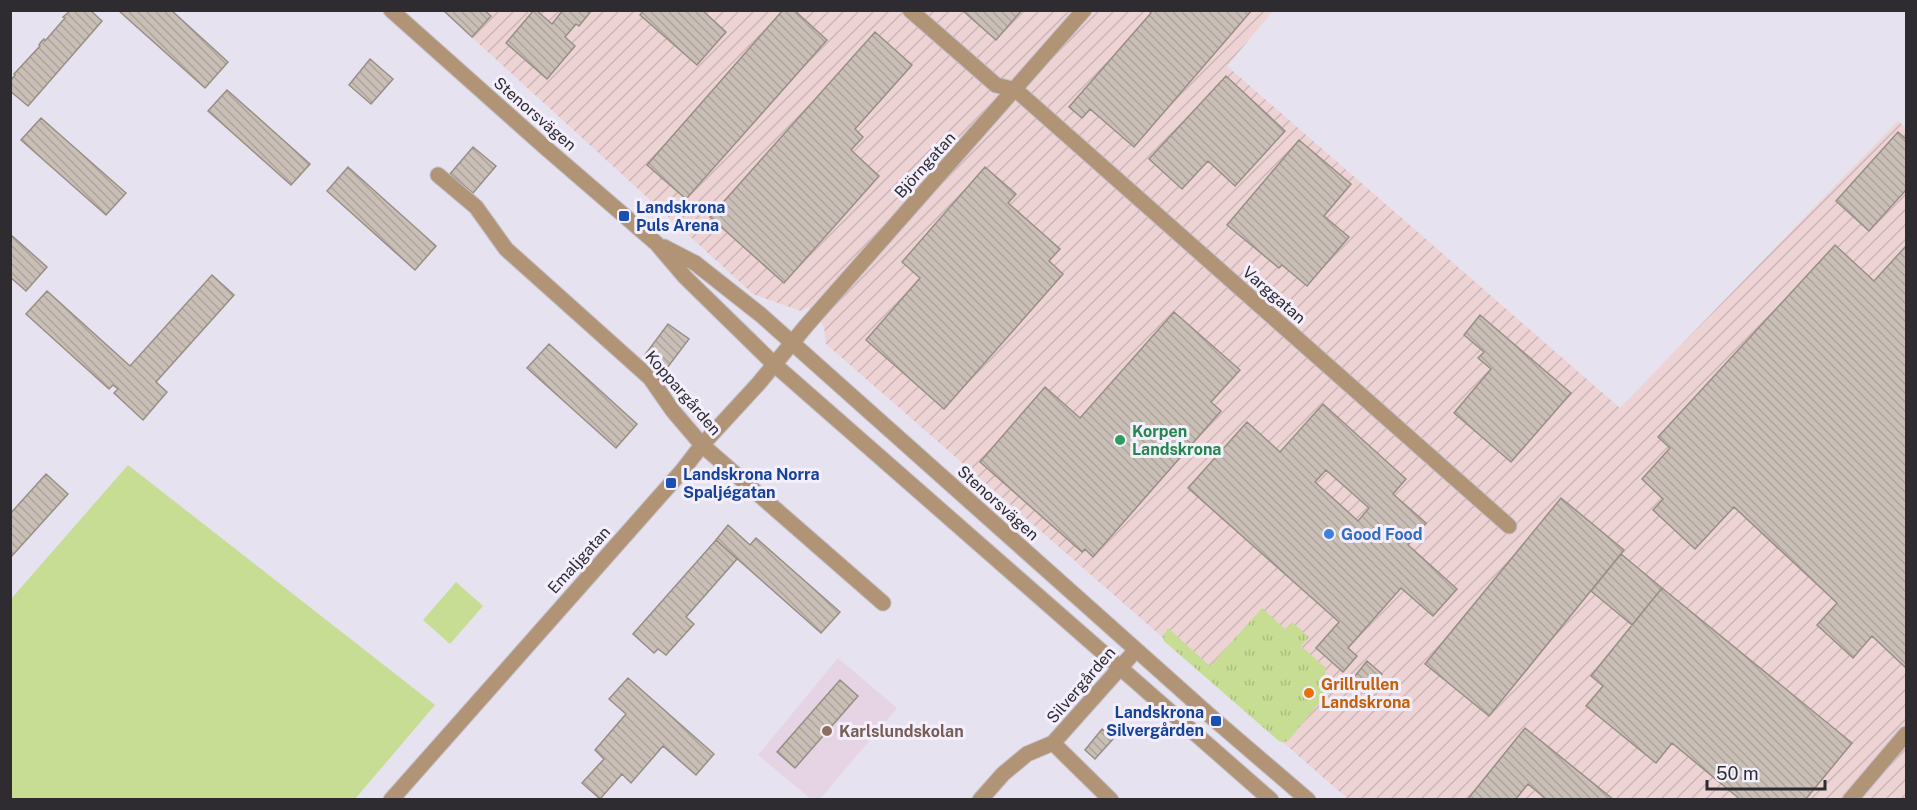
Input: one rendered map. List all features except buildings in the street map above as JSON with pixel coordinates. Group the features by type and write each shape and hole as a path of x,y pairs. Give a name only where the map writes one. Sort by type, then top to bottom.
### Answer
{"street":[{"name":"Stenorsvägen","path":"391,10 656,243 685,277 775,364 1271,800"},
{"name":"Varggatan","path":"909,10 996,85 1016,90 1509,526"},
{"name":"Björngatan","path":"792,344 1084,10"},
{"name":"Koppargården","path":"438,175 476,207 506,249 650,378 673,411 702,445 882,603"},
{"name":"Stenorsvägen","path":"656,243 695,264 760,315 1308,800"},
{"name":"Emaljgatan","path":"391,800 792,344"},
{"name":"Silvergården","path":"980,800 1003,774 1027,754 1053,743 1136,650"},
{"path":"1850,800 1906,734"},
{"name":"Silvergården","path":"1053,743 1111,800"}],"shaded area":[{"path":"443,11 1273,11 1227,66 1620,408 1898,121 1906,128 1906,799 1348,799 826,344 824,327 809,307 801,311 753,294"},
{"name":"Karlslundskolan","path":"838,658 897,708 820,799 811,799 758,755"}],"green space":[{"path":"128,465 435,705 355,799 11,799 11,599"},
{"path":"456,582 483,606 450,644 423,620"},
{"path":"1262,608 1285,629 1292,622 1309,637 1301,646 1325,667 1326,690 1323,698 1285,742 1279,741 1164,641 1163,636 1168,628 1210,666"}],"place":[{"name":"Landskrona Puls Arena","path":"624,216"},
{"name":"Korpen Landskrona","path":"1120,440"},
{"name":"Landskrona Norra Spaljégatan","path":"671,483"},
{"name":"Good Food","path":"1329,534"},
{"name":"Grillrullen Landskrona","path":"1309,693"},
{"name":"Landskrona Silvergården","path":"1216,721"},
{"name":"Karlslundskolan","path":"827,731"}]}
